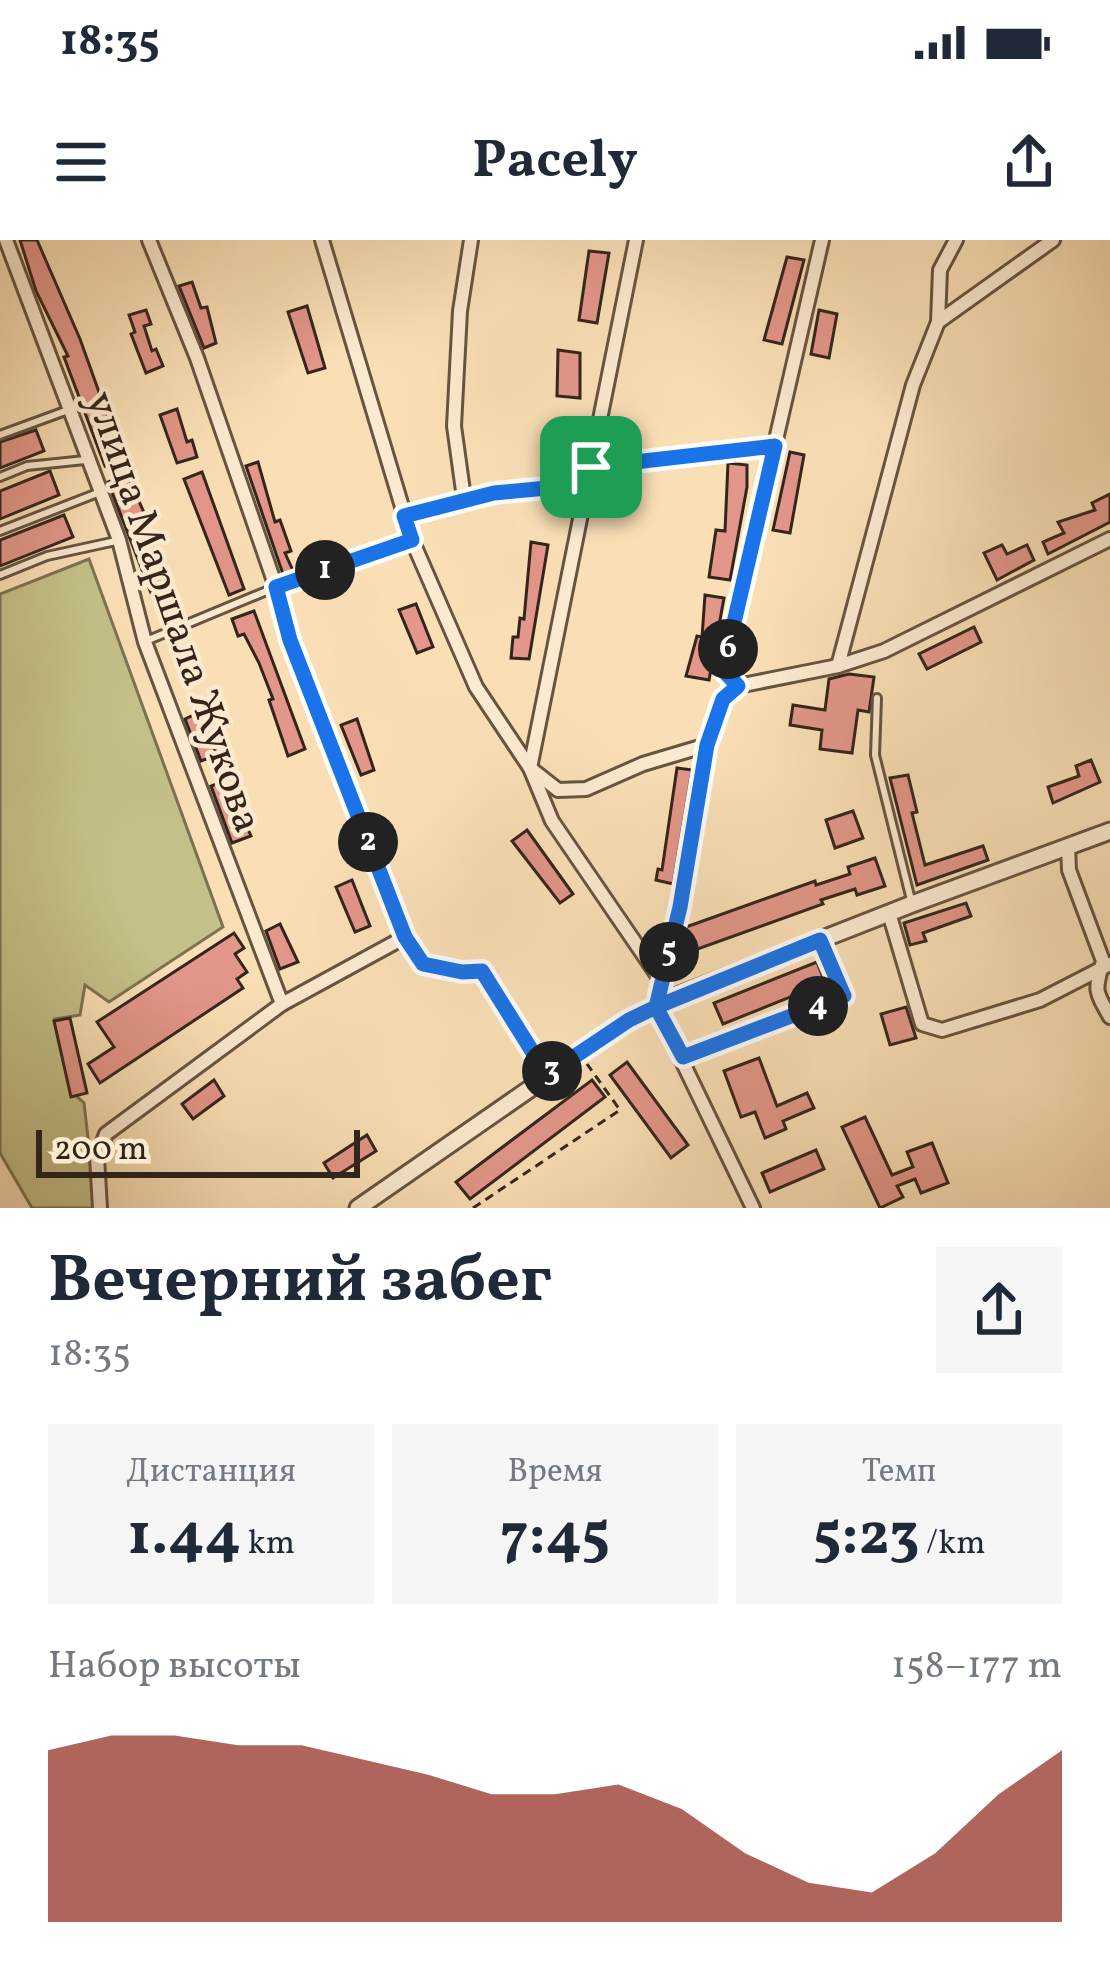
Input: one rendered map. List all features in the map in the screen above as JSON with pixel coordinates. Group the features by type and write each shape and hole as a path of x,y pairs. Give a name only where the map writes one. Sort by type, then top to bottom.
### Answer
{"street":[{"name":"улица Маршала Жукова","path":"6,240 119,540 145,642 282,1004"},
{"path":"149,240 197,358 290,640 405,937 423,964 482,971 547,1075"},
{"path":"322,240 412,540 476,687 530,768 552,821 662,982"},
{"path":"464,498 454,426 460,311 471,240"},
{"path":"530,768 636,240"},
{"path":"738,686 723,670 821,240"},
{"path":"838,666 914,386 938,322 940,270 956,240"},
{"path":"938,322 1053,240"},
{"path":"591,467 775,446"},
{"path":"404,516 464,498 588,484"},
{"path":"753,1208 656,1007 680,907 707,745 723,699 738,686 872,655 1110,539"},
{"path":"849,627 857,648 872,655"},
{"path":"530,768 558,790 586,790 643,764 707,745"},
{"path":"368,1204 547,1075 656,1007 1110,831"},
{"path":"1068,846 1069,870 1106,967"},
{"path":"890,913 922,1024 942,1030 1040,1000 1106,967"},
{"path":"100,1208 97,1157 106,1134 282,1004 405,937"},
{"path":"1106,967 1095,979 1096,993 1110,1017"}],"lane":[{"path":"0,436 71,409"},
{"path":"0,477 26,466 89,459"},
{"path":"0,531 100,492"},
{"path":"0,574 47,556 119,540"},
{"path":"145,642 276,587 412,540"},
{"path":"877,698 875,755 912,904"}],"path":[{"path":"683,1057 844,996 820,940"},
{"path":"472,1208 620,1110 580,1053"}],"shaded area":[{"path":"89,559 223,927 109,1002 85,985 80,1015 55,1019 71,1091 84,1103 96,1208 32,1208 0,1153 0,594"}],"building":[{"path":"20,240 37,240 80,339 123,459 105,466 64,357 68,356 36,291"},
{"path":"589,251 609,253 597,323 579,320"},
{"path":"787,257 804,260 782,344 764,340"},
{"path":"192,282 201,308 207,307 216,343 204,348 179,286"},
{"path":"307,306 325,368 308,373 288,312"},
{"path":"146,310 151,324 144,326 163,366 146,373 129,315"},
{"path":"819,310 837,314 829,358 811,354"},
{"path":"558,350 580,353 580,398 557,396"},
{"path":"177,409 197,457 177,463 160,415"},
{"path":"36,430 44,451 0,468 0,442"},
{"path":"790,452 804,455 790,533 773,530"},
{"path":"258,462 275,522 280,520 291,551 285,553 294,573 284,577 246,466"},
{"path":"728,463 747,465 730,580 709,577 716,530 725,531"},
{"path":"50,471 59,495 0,519 0,491"},
{"path":"202,472 244,589 229,595 184,479"},
{"path":"127,474 149,524 157,556 153,558 178,619 163,624 108,482"},
{"path":"1110,494 1110,522 1048,554 1043,542 1064,533 1058,522 1095,510 1092,503"},
{"path":"64,515 73,537 0,566 0,540"},
{"path":"531,542 548,545 529,659 511,658 513,637 518,637 520,618 524,619"},
{"path":"1002,545 1007,554 1027,545 1034,560 997,580 984,553"},
{"path":"705,595 724,598 709,680 686,676 697,636 702,637"},
{"path":"416,604 433,647 417,653 399,610"},
{"path":"254,611 305,749 288,756 259,663 244,634 238,636 232,619"},
{"path":"974,627 981,642 927,669 919,654"},
{"path":"849,674 874,677 869,712 858,710 852,753 820,749 822,730 790,725 793,705 825,710 829,679"},
{"path":"200,712 217,755 201,761 185,719"},
{"path":"357,719 374,770 361,775 341,725"},
{"path":"1091,760 1100,782 1053,803 1048,787 1079,776 1076,766"},
{"path":"677,768 692,770 673,884 656,880 658,869 662,870"},
{"path":"908,775 925,865 983,846 988,860 917,885 890,778"},
{"path":"224,781 251,836 232,843 211,786"},
{"path":"853,811 863,838 835,848 826,820"},
{"path":"527,830 573,894 560,903 512,841"},
{"path":"875,858 885,886 821,900 823,904 692,951 686,927 815,881 816,885 850,874 848,867"},
{"path":"352,880 370,926 355,932 336,887"},
{"path":"966,903 971,916 923,933 926,941 910,945 904,923"},
{"path":"280,924 298,962 280,969 266,931"},
{"path":"234,933 244,948 235,954 247,972 237,979 243,988 100,1083 88,1064 114,1047 97,1022"},
{"path":"817,962 825,983 723,1024 714,1003"},
{"path":"906,1007 916,1038 890,1045 881,1014"},
{"path":"70,1018 87,1093 71,1097 54,1021"},
{"path":"759,1058 777,1106 807,1093 814,1108 783,1121 786,1129 765,1138 755,1112 741,1117 724,1071"},
{"path":"627,1062 688,1145 671,1158 610,1075"},
{"path":"214,1080 224,1096 193,1119 182,1104"},
{"path":"592,1080 605,1097 470,1199 456,1182"},
{"path":"865,1117 892,1175 913,1167 907,1152 932,1143 948,1183 921,1193 915,1179 897,1186 903,1197 880,1208 842,1127"},
{"path":"367,1135 376,1151 333,1178 324,1163"},
{"path":"816,1150 824,1169 770,1192 762,1173"}],"route":[{"path":"591,467 588,484 464,498 404,516 412,540 276,587 290,640 405,937 423,964 482,971 547,1075 656,1007 683,1057 844,996 820,940 656,1007 680,907 707,745 723,699 738,686 723,670 775,446 591,467"}]}
